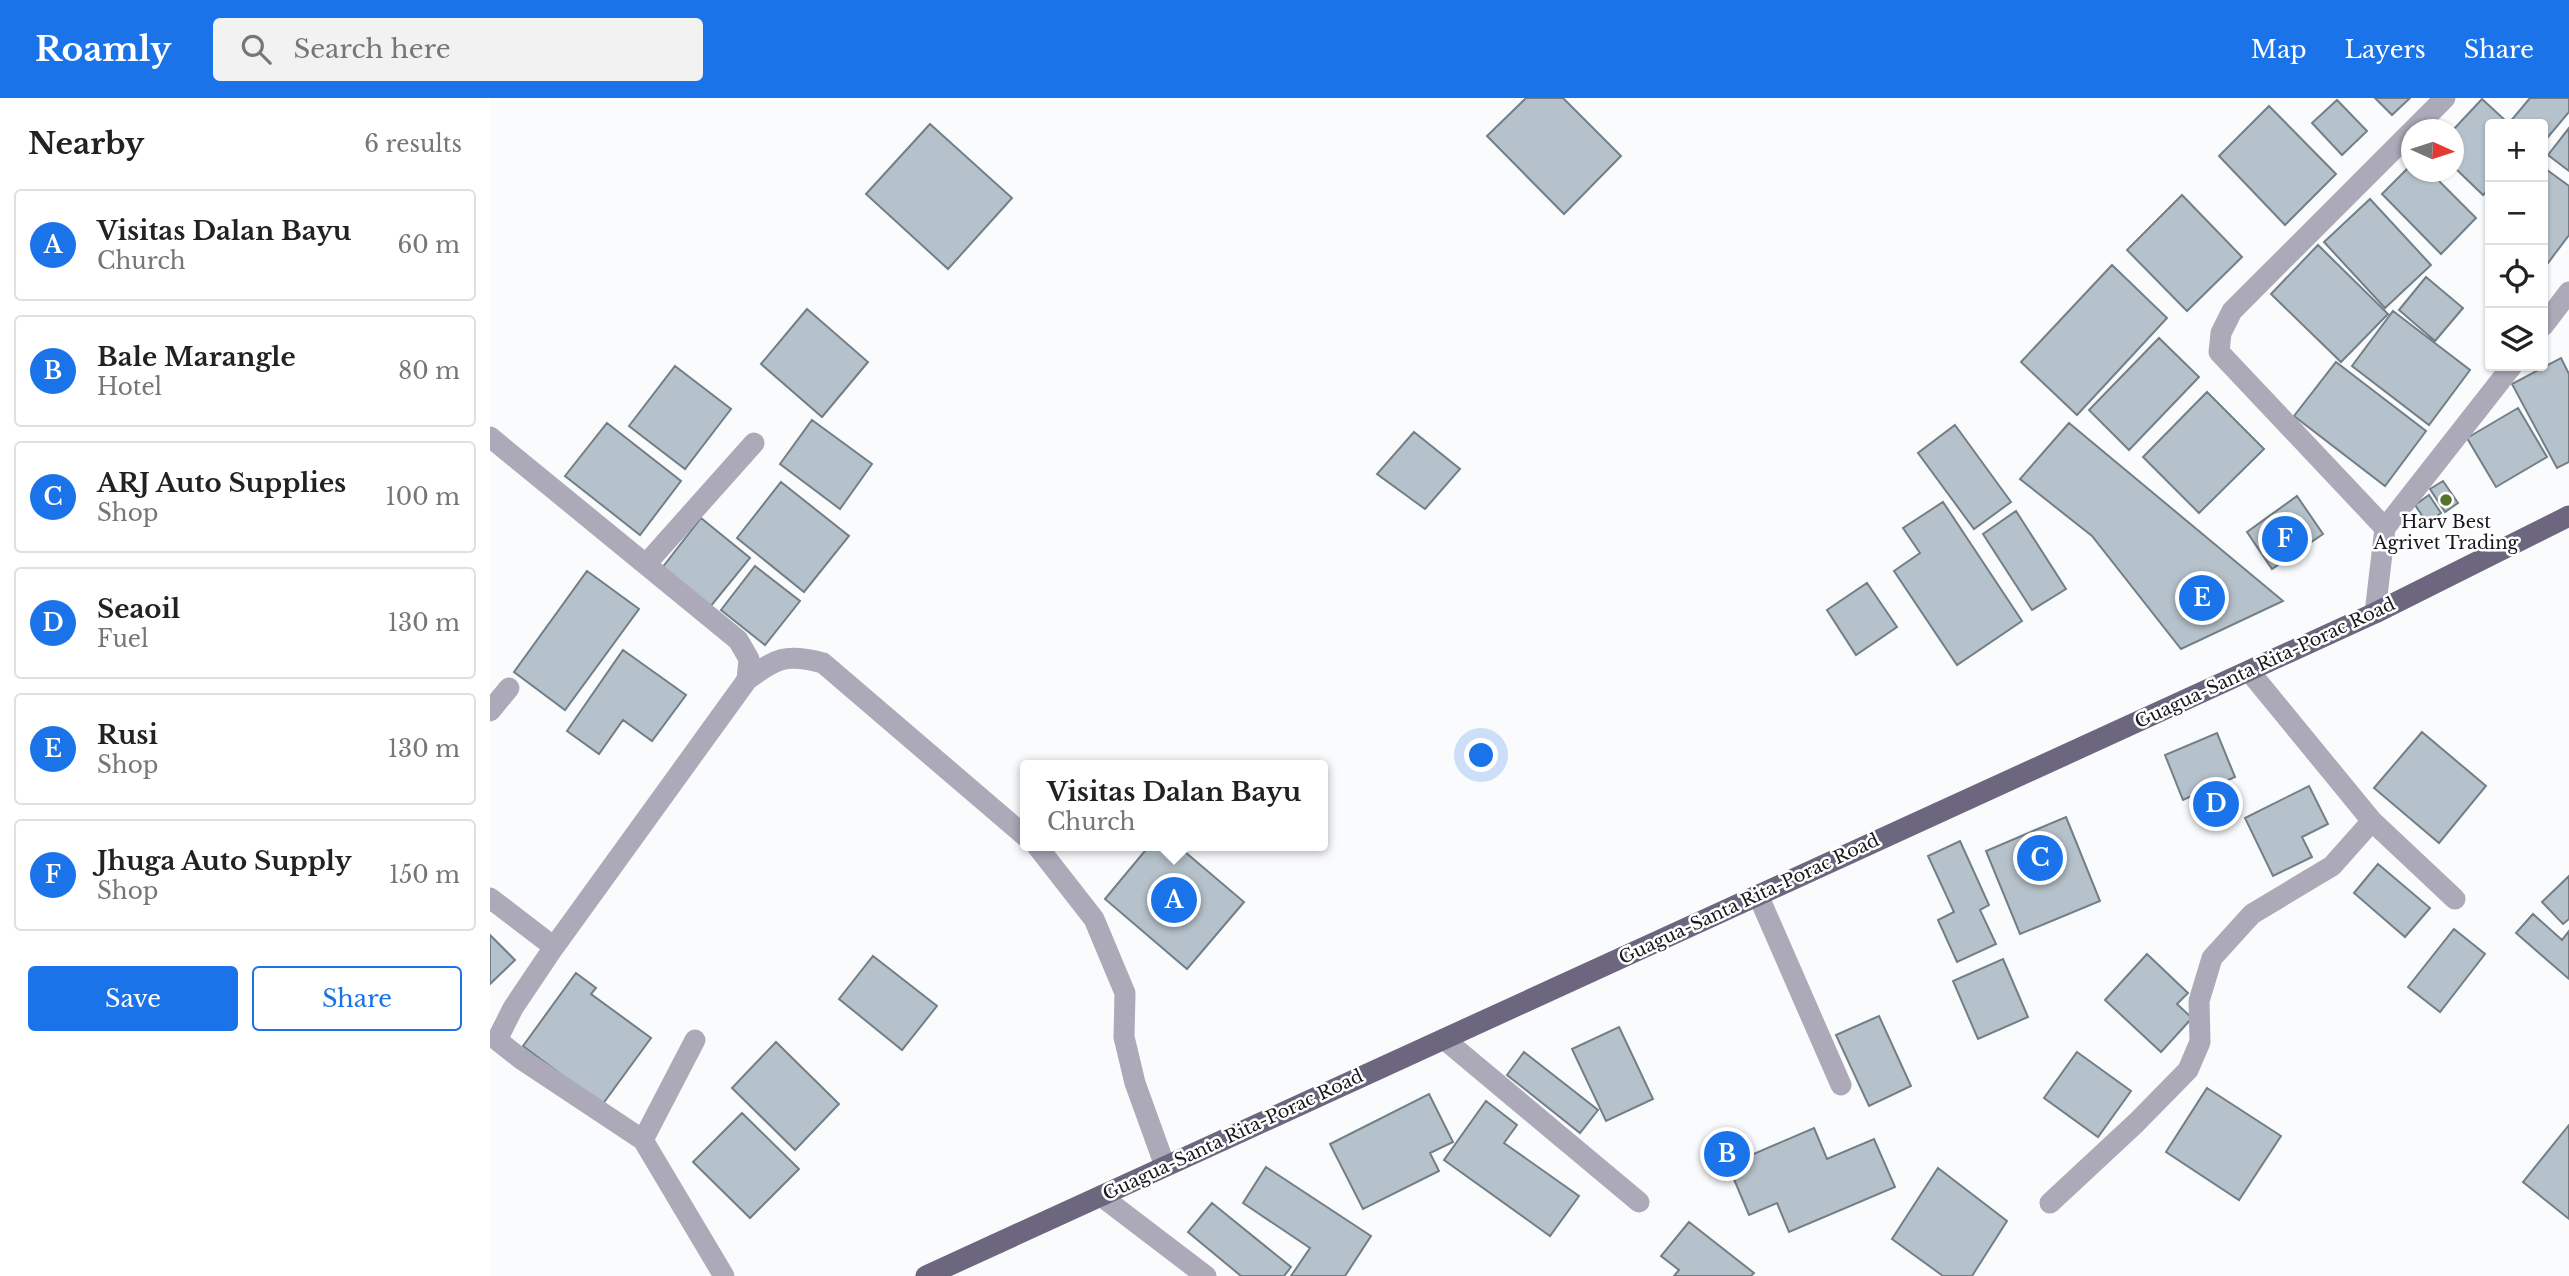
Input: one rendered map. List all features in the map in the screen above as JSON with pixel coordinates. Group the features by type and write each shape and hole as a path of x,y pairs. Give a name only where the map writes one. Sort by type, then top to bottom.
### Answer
{"main road":[{"name":"Guagua-Santa Rita-Porac Road","path":"926,1276 2375,613 2569,516"}],"street":[{"path":"2423,119 2445,98"},
{"path":"2385,528 2219,352 2221,333 2232,311 2401,141"},
{"path":"2548,319 2569,292"},
{"path":"2375,613 2385,528 2508,371"},
{"path":"490,437 738,640 749,659 747,680"},
{"path":"647,563 754,443"},
{"path":"724,1276 643,1140 521,1059 494,1045 513,1008 747,680 772,660 802,657 823,663 1020,832"},
{"path":"2249,671 2372,821 2455,899"},
{"path":"490,711 509,688"},
{"path":"2050,1203 2188,1070 2200,1042 2199,1001 2212,958 2252,914 2332,866 2372,821"},
{"path":"1041,851 1094,919 1125,993 1124,1037 1135,1083 1165,1166"},
{"path":"1758,895 1841,1085"},
{"path":"490,898 554,947"},
{"path":"1444,1039 1639,1202"},
{"path":"643,1140 695,1040"},
{"path":"1101,1196 1206,1276"}],"building":[{"path":"1526,98 1563,98 1621,156 1564,214 1487,136"},
{"path":"2375,98 2410,98 2392,115"},
{"path":"2530,98 2569,98 2569,112 2548,137 2548,119 2512,119"},
{"path":"2482,99 2504,119 2485,119 2483,195 2464,177 2463,119"},
{"path":"2337,100 2367,131 2342,155 2312,123"},
{"path":"2269,106 2336,174 2285,225 2219,156"},
{"path":"930,124 1012,198 948,269 866,194"},
{"path":"2569,128 2569,171 2548,155"},
{"path":"2548,171 2569,186 2569,235 2548,263"},
{"path":"2401,175 2401,182 2440,182 2476,218 2441,254 2382,194"},
{"path":"2182,195 2242,257 2187,311 2127,250"},
{"path":"2370,199 2431,265 2385,308 2324,242"},
{"path":"2318,245 2388,314 2341,362 2271,294"},
{"path":"2112,265 2167,318 2077,415 2021,362"},
{"path":"2426,277 2463,308 2435,341 2399,310"},
{"path":"807,309 868,362 822,417 761,364"},
{"path":"2393,311 2470,370 2429,425 2352,366"},
{"path":"2159,338 2199,377 2129,450 2089,410"},
{"path":"2561,358 2569,374 2569,462 2557,468 2512,384 2536,371 2548,371 2548,365"},
{"path":"2336,362 2426,431 2385,486 2294,416"},
{"path":"675,366 731,409 685,469 629,426"},
{"path":"2207,392 2264,449 2199,513 2143,457"},
{"path":"2518,408 2547,457 2496,487 2467,438"},
{"path":"812,420 872,464 840,509 780,464"},
{"path":"607,423 681,481 640,535 565,476"},
{"path":"2069,423 2283,601 2181,649 2092,536 2020,479"},
{"path":"1955,425 2011,502 1974,529 1918,453"},
{"path":"1414,432 1460,469 1425,509 1377,474"},
{"path":"2443,481 2458,503 2445,512 2430,489"},
{"path":"781,482 849,536 804,592 737,538"},
{"path":"2429,495 2441,513 2427,523 2415,505"},
{"path":"2297,496 2323,534 2272,569 2247,532"},
{"path":"1943,502 2022,621 1957,665 1894,571 1920,553 1903,528"},
{"path":"2016,511 2066,589 2032,610 1983,534"},
{"path":"701,518 750,558 710,607 662,568"},
{"path":"755,566 800,601 765,645 721,610"},
{"path":"587,571 639,609 565,710 514,672"},
{"path":"1867,583 1897,627 1856,655 1827,610"},
{"path":"623,650 686,695 652,741 623,720 599,754 567,731"},
{"path":"2422,732 2486,786 2439,843 2374,788"},
{"path":"2217,733 2235,777 2183,800 2165,755"},
{"path":"2309,786 2328,824 2302,837 2312,857 2273,876 2245,818"},
{"path":"2066,817 2100,901 2020,934 1986,851"},
{"path":"1960,841 1989,905 1980,910 1996,944 1957,962 1938,920 1954,912 1928,856"},
{"path":"1145,851 1184,851 1244,902 1187,969 1105,899"},
{"path":"2378,864 2430,908 2405,937 2354,893"},
{"path":"2569,876 2569,919 2563,924 2542,902"},
{"path":"2533,914 2562,940 2569,931 2569,979 2516,933"},
{"path":"2454,929 2485,954 2440,1012 2408,987"},
{"path":"490,935 515,960 490,984"},
{"path":"2147,954 2188,993 2177,1004 2192,1018 2161,1052 2105,1000"},
{"path":"873,956 937,1006 902,1050 839,999"},
{"path":"2003,959 2028,1017 1978,1039 1953,981"},
{"path":"576,973 596,988 591,994 651,1038 602,1105 523,1046"},
{"path":"1879,1016 1911,1086 1869,1106 1836,1035"},
{"path":"1619,1027 1653,1099 1606,1121 1572,1049"},
{"path":"776,1042 839,1104 795,1150 732,1088"},
{"path":"1524,1052 1598,1110 1580,1133 1507,1075"},
{"path":"2077,1052 2131,1091 2098,1137 2044,1098"},
{"path":"2207,1088 2281,1136 2239,1200 2166,1152"},
{"path":"1429,1094 1453,1142 1430,1153 1439,1171 1363,1209 1330,1144"},
{"path":"1486,1101 1517,1125 1504,1143 1579,1196 1550,1236 1444,1160"},
{"path":"742,1113 799,1169 750,1218 693,1162"},
{"path":"2569,1125 2569,1219 2523,1182"},
{"path":"1814,1128 1827,1159 1874,1139 1895,1187 1789,1232 1777,1203 1749,1215 1728,1165"},
{"path":"1266,1167 1371,1236 1345,1276 1291,1276 1310,1248 1243,1203"},
{"path":"1938,1168 2007,1221 1972,1276 1943,1276 1892,1239"},
{"path":"1212,1203 1291,1267 1284,1276 1241,1276 1188,1232"},
{"path":"1689,1222 1754,1273 1751,1276 1674,1276 1679,1270 1661,1256"}],"place":[{"name":"Harv Best Agrivet Trading","path":"2446,500"},
{"name":"Jhuga Auto Supply","path":"2285,539"},
{"name":"Rusi","path":"2202,598"},
{"name":"Seaoil","path":"2216,804"},
{"name":"ARJ Auto Supplies","path":"2040,858"},
{"name":"Visitas Dalan Bayu","path":"1174,900"},
{"name":"Bale Marangle","path":"1727,1154"}]}
